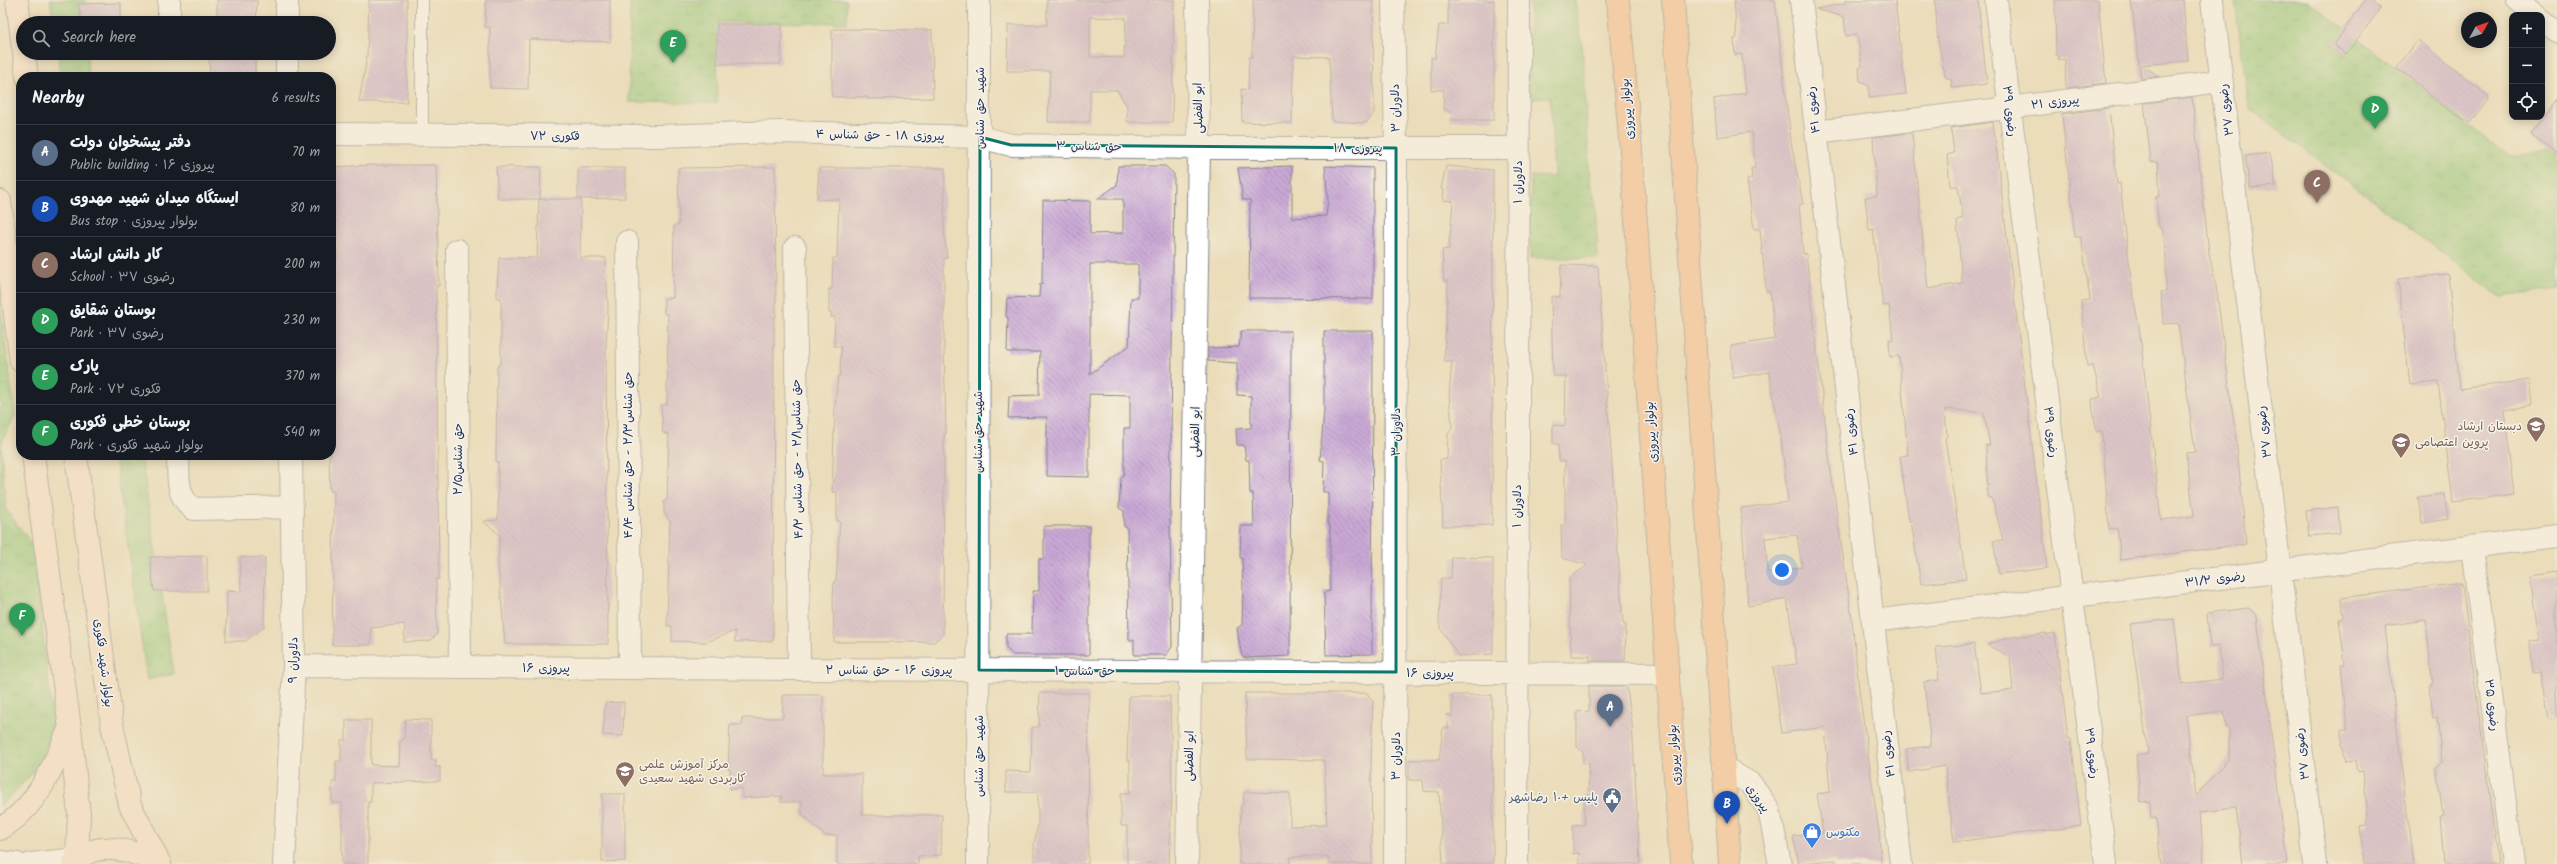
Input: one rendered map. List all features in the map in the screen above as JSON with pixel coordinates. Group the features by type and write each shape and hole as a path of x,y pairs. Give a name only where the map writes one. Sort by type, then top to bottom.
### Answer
{"main road":[{"path":"17,0 19,16"},
{"name":"بولوار پیروزی","path":"1618,0 1681,864"},
{"path":"1673,0 1730,864"},
{"path":"25,60 26,72"},
{"path":"0,201 16,323"},
{"path":"34,460 70,728 79,814 75,862"},
{"name":"بولوار شهید فکوری","path":"77,460 112,726 130,805 160,864"},
{"path":"0,829 12,822 45,784 70,728"},
{"path":"75,862 98,849 122,849 143,855 156,864"}],"street":[{"path":"169,0 169,16"},
{"path":"287,0 287,16"},
{"name":"شهید حق شناس","path":"978,864 980,670 977,380 980,137 979,0"},
{"name":"ابو الفضلی","path":"1187,864 1199,148 1197,0"},
{"name":"دلاوران ۳","path":"1394,0 1396,148 1395,864"},
{"name":"دلاوران ۱","path":"1517,864 1519,0"},
{"name":"رضوی ۴۱","path":"1800,0 1901,864"},
{"name":"رضوی ۳۹","path":"1996,0 2106,864"},
{"name":"رضوی ۳۷","path":"2212,0 2315,864"},
{"path":"2518,0 2532,12"},
{"path":"2545,22 2557,32"},
{"path":"287,60 287,72"},
{"name":"پیروزی ۲۱","path":"1816,132 2222,81"},
{"name":"فکوری ۷۲","path":"336,134 422,136 658,136 780,132"},
{"name":"پیروزی ۱۸ - حق شناس ۴","path":"780,132 980,137"},
{"name":"حق شناس ۳","path":"980,137 1011,145 1199,148"},
{"name":"پیروزی ۱۸","path":"1199,148 1518,148"},
{"name":"حق شناس۲/۳ - حق شناس ۴/۴","path":"626,242 630,668"},
{"name":"حق شناس۲/۱ - حق شناس ۴/۲","path":"795,248 799,669"},
{"name":"حق شناس۲/۵","path":"457,250 460,667"},
{"path":"178,460 179,492 186,504 194,509 292,507"},
{"name":"دلاوران ۹","path":"284,864 294,666 291,460"},
{"name":"رضوی ۳۱/۲","path":"1873,621 2557,536"},
{"name":"رضوی ۳۵","path":"2472,547 2513,864"},
{"name":"پیروزی ۱۶","path":"294,666 799,669"},
{"name":"پیروزی ۱۶ - حق شناس ۲","path":"799,669 980,670"},
{"name":"حق شناس ۱","path":"980,670 1191,671"},
{"name":"پیروزی ۱۶","path":"1191,671 1668,674"},
{"name":"پیروزی","path":"1724,767 1751,784 1769,810 1780,864"},
{"path":"0,862 17,864"},
{"path":"31,864 75,862"}],"lane":[{"path":"422,0 422,136"}],"highlighted area":[{"path":"980,137 1011,145 1396,148 1396,672 979,670"}],"green space":[{"path":"50,0 85,0 86,16 53,16"},
{"path":"630,0 847,0 847,23 718,22 717,103 629,102"},
{"path":"1530,0 1575,0 1583,52 1590,182 1595,200 1598,258 1530,258 1531,176 1554,177 1550,97 1526,99"},
{"path":"2235,0 2308,0 2509,157 2557,149 2557,290 2501,297 2249,108"},
{"path":"59,60 87,60 88,72 60,72"},
{"path":"0,301 15,415 1,444 6,509 33,546 53,725 41,764 0,807"},
{"path":"116,460 142,460 174,674 147,680"}],"building":[{"path":"217,0 257,0 256,16 217,16"},
{"path":"369,0 407,0 407,102 359,102 367,57"},
{"path":"486,0 610,0 610,42 529,39 528,89 490,88 490,27 485,27"},
{"path":"1047,0 1174,0 1172,122 1127,122 1127,106 1117,90 1090,90 1090,122 1048,122 1050,71 1007,71 1008,25 1047,25","holes":["1090,17 1126,18 1124,58 1090,57"]},
{"path":"1253,0 1373,0 1374,113 1366,123 1332,121 1329,57 1293,56 1292,123 1242,122 1241,89 1248,90 1249,57 1252,57"},
{"path":"1448,0 1494,0 1494,120 1450,120 1451,111 1443,109 1444,90 1431,90 1431,58 1435,58 1439,25 1448,25"},
{"path":"1734,0 1775,0 1791,142 1803,204 1799,205 1803,254 1806,253 1830,465 1852,619 1859,690 1879,833 1881,864 1836,864 1836,860 1799,863 1793,836 1823,833 1817,794 1830,792 1825,727 1782,733 1773,667 1797,664 1787,599 1748,606 1741,508 1788,502 1781,437 1769,372 1733,378 1731,346 1775,339 1770,291 1766,291 1760,229 1754,229 1747,180 1752,179 1751,168 1755,168 1752,132 1717,137 1714,99 1746,93 1742,54 1735,55 1734,39 1737,38","holes":["1797,535 1802,567 1768,573 1765,538"]},
{"path":"1845,0 1895,0 1906,94 1869,98 1869,86 1860,81 1859,68 1862,67 1857,34 1846,36 1844,17 1816,9 1846,3"},
{"path":"1935,0 1978,0 1987,84 1952,88 1951,78 1946,78 1938,42"},
{"path":"2055,0 2098,0 2106,83 2066,88 2065,59 2059,60 2058,55 2056,55"},
{"path":"2131,0 2183,0 2188,61 2141,65 2159,76 2141,79"},
{"path":"2365,0 2370,0 2380,9 2346,54 2334,45"},
{"path":"121,3 121,16 81,16 78,4"},
{"path":"717,24 782,24 781,64 717,64"},
{"path":"832,29 932,30 933,98 868,99 868,97 832,97"},
{"path":"2418,40 2489,97 2470,123 2440,104 2409,76 2396,69"},
{"path":"209,60 255,60 255,72 210,72"},
{"path":"2192,97 2209,253 2216,286 2237,447 2246,544 2121,560 2117,528 2109,529 2102,431 2097,431 2093,411 2092,399 2101,397 2093,365 2087,366 2081,301 2090,300 2081,237 2075,237 2062,114 2109,108 2117,184 2120,183 2133,296 2139,326 2161,520 2194,516 2186,453 2195,452 2178,323 2163,324 2161,292 2166,292 2166,257 2162,228 2159,228 2156,197 2160,196 2158,162 2151,162 2144,103"},
{"path":"2557,100 2557,154 2531,134 2542,120 2545,120 2545,116"},
{"path":"1993,122 2047,568 1999,574 1993,541 2003,540 1992,498 1988,497 1986,445 1990,445 1984,413 1945,409 1947,437 1945,438 1966,579 1921,584 1911,521 1909,521 1900,456 1908,455 1899,356 1890,357 1889,340 1893,339 1889,305 1883,306 1873,229 1869,230 1865,197 1877,196 1873,137 1912,133 1928,289 1962,283 1957,220 1963,218 1958,186 1950,186 1947,155 1954,153 1951,128"},
{"path":"2270,153 2276,186 2250,188 2245,156"},
{"path":"436,165 439,286 436,286 439,579 436,579 437,634 430,641 404,642 405,624 371,628 371,645 332,645 334,491 330,491 329,460 336,460 336,167"},
{"path":"1118,166 1165,166 1174,174 1170,526 1172,647 1166,655 1134,655 1134,640 1129,640 1127,527 1124,527 1124,511 1119,508 1121,478 1124,474 1124,428 1130,428 1130,395 1089,394 1089,477 1047,476 1047,417 1008,418 1009,396 1039,395 1040,352 1007,352 1008,317 1006,317 1007,298 1039,297 1040,284 1042,284 1043,200 1090,201 1090,234 1123,233 1123,199 1097,199 1117,185","holes":["1090,264 1138,264 1138,298 1131,298 1129,346 1090,374"]},
{"path":"1292,166 1292,218 1326,216 1328,200 1325,166 1373,168 1373,299 1249,298 1250,200 1243,200 1238,168"},
{"path":"1446,166 1493,170 1492,525 1443,526 1440,460 1447,459 1448,435 1452,427 1449,395 1452,361 1444,361 1448,281 1444,281 1442,250 1449,249 1453,201 1443,200 1444,190 1441,189"},
{"path":"496,167 541,167 540,199 498,199"},
{"path":"775,167 776,317 774,317 773,641 735,642 735,631 706,642 672,641 672,626 667,626 670,521 664,513 664,501 667,500 669,434 663,433 661,405 667,404 668,314 664,314 664,298 673,298 674,225 679,225 678,168"},
{"path":"578,168 625,168 625,198 579,199 581,199 580,258 606,258 608,309 606,345 608,644 505,644 498,562 500,535 483,521 498,520 498,462 496,462 497,367 501,362 501,298 497,298 499,258 537,258 539,199 578,199"},
{"path":"819,168 945,168 944,229 947,258 944,258 946,434 944,434 943,634 934,642 834,642 833,599 834,581 836,580 840,521 837,521 837,492 832,492 835,404 838,376 840,376 841,346 834,346 835,317 831,317 832,313 829,313 829,289 832,289 833,258 837,258 839,199 817,200"},
{"path":"1561,265 1598,266 1623,624 1626,624 1625,661 1590,661 1590,656 1571,656 1569,578 1588,565 1562,558 1561,525 1565,525 1565,461 1559,461 1558,444 1553,444 1553,425 1565,426 1566,376 1553,376 1551,297 1560,297"},
{"path":"2448,274 2460,389 2529,380 2532,405 2504,410 2515,494 2453,502 2438,382 2410,385 2398,279"},
{"path":"1241,331 1291,331 1290,656 1246,658 1242,656 1239,642 1237,628 1242,625 1243,592 1242,558 1240,558 1241,526 1254,526 1253,493 1250,493 1249,460 1246,460 1244,445 1237,445 1236,429 1251,428 1251,396 1237,395 1237,363 1208,361 1208,348 1239,347"},
{"path":"1324,331 1373,331 1372,654 1326,655 1324,592 1330,591 1330,526 1328,523 1328,492 1323,492 1324,461 1320,460 1324,410"},
{"path":"2444,494 2448,519 2422,523 2418,497"},
{"path":"2338,507 2340,533 2309,536 2306,511"},
{"path":"1044,526 1089,526 1089,655 1013,655 1006,648 1006,634 1032,634 1033,591 1039,591 1039,559 1044,559"},
{"path":"207,556 207,591 154,591 150,557"},
{"path":"240,557 265,558 264,627 246,641 226,641 227,591 241,592"},
{"path":"1452,557 1493,558 1493,654 1458,656 1439,623 1441,578 1451,578"},
{"path":"2557,572 2557,717 2548,718 2540,672 2533,673 2530,641 2540,640 2531,576"},
{"path":"2462,583 2498,864 2444,864 2440,816 2443,815 2436,767 2442,761 2437,717 2433,718 2430,685 2433,685 2426,620 2385,626 2413,864 2364,864 2360,826 2367,825 2368,816 2363,771 2358,772 2356,760 2346,761 2342,743 2342,729 2347,729 2341,664 2345,664 2339,619 2343,618 2341,598"},
{"path":"2249,608 2257,617 2287,864 2243,864 2236,808 2200,812 2204,864 2161,864 2156,817 2151,817 2150,801 2141,802 2136,755 2148,753 2130,624 2174,619 2182,684 2222,679 2219,646 2210,647 2207,613","holes":["2224,711 2226,727 2229,728 2229,758 2196,796 2186,716"]},
{"path":"2046,633 2046,635 2055,633 2068,739 2071,739 2081,826 1954,842 1945,766 1909,772 1906,749 1931,746 1924,682 1939,680 1936,647 1974,644 1981,693 2013,690 2010,657 1987,645 2006,638"},
{"path":"1589,686 1625,686 1627,689 1632,723 1640,864 1579,864 1579,853 1573,854 1573,825 1584,825 1584,796 1588,796 1589,763 1583,763 1583,752 1577,747 1577,712 1589,711"},
{"path":"1040,693 1089,693 1088,864 1034,864 1034,844 1038,824 1038,792 1006,792 1006,771 1031,772 1032,727 1039,727"},
{"path":"1245,693 1367,693 1373,701 1371,760 1372,864 1328,864 1329,857 1322,856 1290,857 1290,864 1239,864 1241,806 1243,805 1244,792 1290,793 1290,826 1327,825 1324,760 1247,759"},
{"path":"783,695 823,695 823,774 862,774 862,815 942,815 941,855 918,856 918,864 837,864 837,835 825,836 802,814 802,802 781,802 782,796 742,798 742,788 730,789 730,769 728,770 730,725 742,725 742,718 783,718"},
{"path":"1452,695 1492,695 1493,864 1443,864 1439,792 1424,791 1423,780 1409,780 1409,760 1439,760 1443,728 1449,728 1446,715 1452,716"},
{"path":"1129,696 1170,696 1172,794 1169,864 1127,864 1127,826 1121,826 1121,793 1130,793 1130,760 1127,760"},
{"path":"624,702 623,736 603,735 605,703"},
{"path":"405,719 431,720 431,760 436,760 435,767 440,767 440,781 371,783 371,802 368,802 368,864 342,864 342,803 332,803 332,782 336,782 336,761 341,761 341,740 346,740 346,720 371,720 371,765 399,766 400,740 404,739"},
{"path":"602,794 625,794 625,861 602,862"}],"place":[{"name":"پارک","path":"673,63"},
{"name":"بوستان شقایق","path":"2375,129"},
{"name":"کار دانش ارشاد","path":"2317,203"},
{"name":"دبستان ارشاد","path":"2536,443"},
{"name":"پروین اعتصامی","path":"2401,459"},
{"name":"بوستان خطی فکوری","path":"22,636"},
{"name":"دفتر پیشخوان دولت","path":"1610,727"},
{"name":"مرکز آموزش علمی کاربردی شهید سعیدی","path":"625,788"},
{"name":"پلیس +۱۰ رضاشهر","path":"1612,814"},
{"name":"ایستگاه میدان شهید مهدوی","path":"1727,824"},
{"name":"مکتوس","path":"1812,849"}]}
